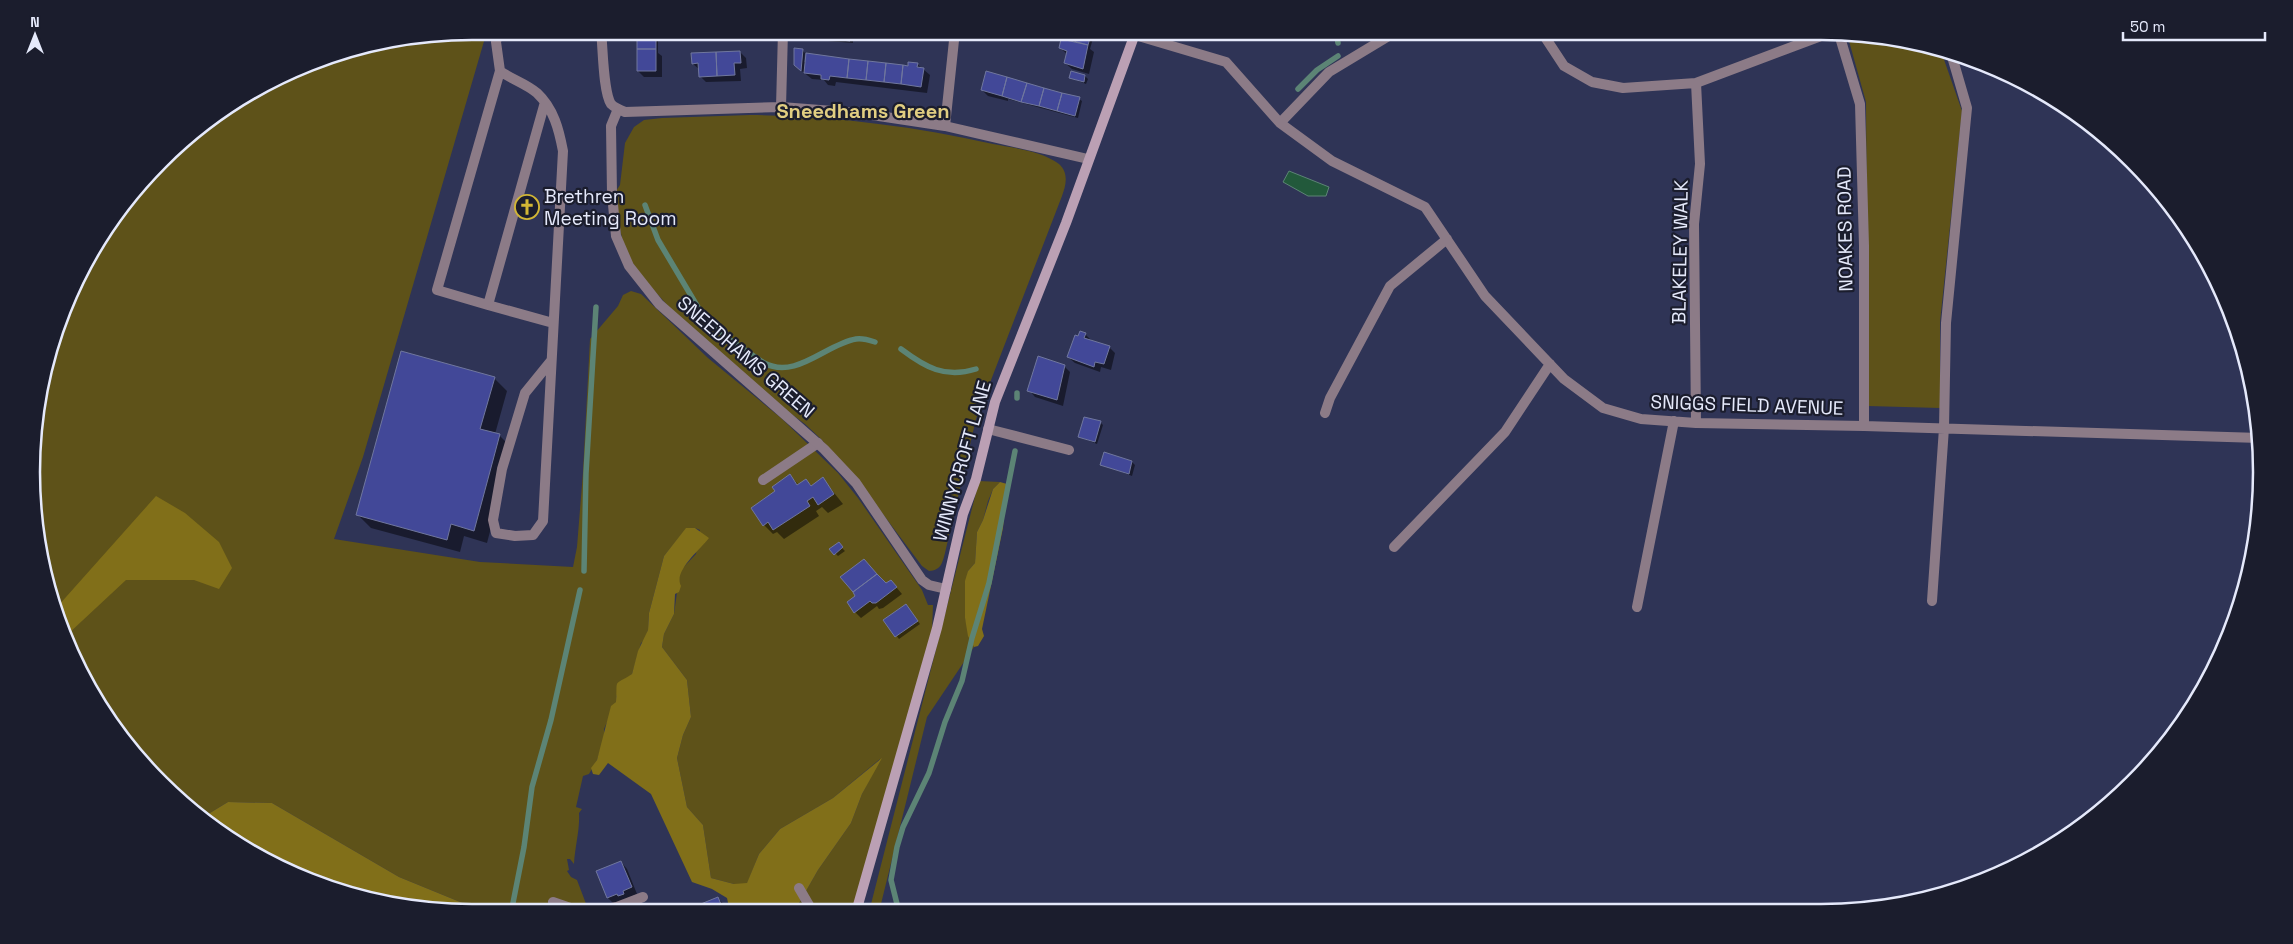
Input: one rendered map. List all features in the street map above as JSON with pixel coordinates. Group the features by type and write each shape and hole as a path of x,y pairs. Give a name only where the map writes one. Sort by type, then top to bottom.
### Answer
{"street":[{"path":"497,40 500,71 437,290 553,323"},
{"path":"602,40 607,91 610,102 618,109 635,112 781,107 859,113 945,126 1088,160"},
{"path":"781,107 782,40"},
{"path":"945,126 954,40"},
{"name":"WINNYCROFT LANE","path":"858,904 935,633 963,514 976,479 995,402 1066,223 1088,160 1113,99 1133,40"},
{"name":"SNIGGS FIELD AVENUE","path":"1157,40 1226,62 1280,123 1332,161 1425,207 1485,296 1564,379 1603,408 1641,419 1696,423 1944,428 2251,438"},
{"path":"1280,123 1329,72 1382,40"},
{"path":"1547,40 1564,66 1592,82 1623,88 1696,83 1810,40"},
{"name":"NOAKES ROAD","path":"1840,41 1860,104 1864,255 1864,426"},
{"path":"1932,601 1944,428 1946,323 1967,108 1953,61"},
{"path":"500,71 537,92 545,102 552,112 560,132 563,151 542,521 533,534 515,536 496,533 493,520 502,469 525,393 551,361"},
{"name":"BLAKELEY WALK","path":"1696,83 1700,164 1694,224 1696,423"},
{"path":"488,305 545,102"},
{"name":"SNEEDHAMS GREEN","path":"618,109 611,126 612,194 616,236 629,266 658,304 818,443 856,483 922,580 929,585 946,589"},
{"path":"1325,413 1330,398 1390,286 1447,239"},
{"path":"1394,547 1505,432 1550,364"},
{"path":"1637,607 1674,421"},
{"path":"988,429 1069,450"},
{"path":"763,480 818,443"},
{"path":"799,888 808,904"},
{"path":"625,904 643,897"},
{"path":"553,902 559,904"}],"shaded area":[{"path":"484,40 363,457 334,539 480,562 573,567 577,547 583,472 590,339 618,306 623,295 631,291 641,294 708,358 781,418 838,473 858,498 922,590 928,605 933,605 932,631 854,904 799,904 818,870 851,823 862,794 880,759 833,798 780,829 759,854 747,884 734,884 711,878 703,825 687,807 677,758 683,735 691,717 687,680 662,647 664,634 674,614 680,571 696,554 700,530 695,528 686,529 664,556 649,613 648,630 645,640 641,643 632,674 616,696 616,702 604,729 604,738 597,760 589,774 583,776 576,807 582,809 579,813 574,864 570,859 567,859 569,870 567,871 571,877 577,880 586,904 464,904 399,877 272,803 228,802 208,814 187,797 147,757 129,735 98,688 73,637 63,611 48,556 41,500 40,472 41,444 48,388 63,333 73,307 98,256 129,209 147,187 187,147 232,113 256,98 307,73 360,55 416,44"},
{"path":"1849,41 1905,48 1943,58 1962,111 1940,322 1940,408 1868,406 1866,102"},
{"name":"Sneedhams Green","path":"750,115 812,117 873,123 933,132 1036,153 1059,164 1064,171 1065,183 1062,196 976,419 945,553 939,568 929,571 922,566 870,497 821,439 805,424 768,397 670,308 640,275 629,257 618,221 616,191 620,185 625,143 634,127 644,120 662,118"},
{"path":"1289,171 1329,187 1326,196 1308,196 1283,182"},
{"path":"979,481 1000,482 993,489 988,501 983,520 977,532 975,563 968,571 965,618 974,647 927,717 881,904 871,904"},
{"path":"1000,482 1007,484 1003,528 982,629 984,636 978,646 974,647 968,636 965,618 965,581 968,571 975,563 977,532 993,489"},
{"path":"156,496 185,513 219,542 232,568 219,589 194,580 126,580 71,631 61,603"},
{"path":"686,528 695,528 709,538 684,567 681,574 679,592 675,594 674,614 664,634 662,647 687,680 691,717 683,735 677,758 687,807 703,825 711,878 734,884 747,883 759,854 780,829 833,798 882,758 862,794 851,823 818,870 799,904 728,904 727,898 712,889 692,882 651,794 608,763 599,775 593,774 591,768 597,760 611,706 616,702 617,684 632,674 638,651 648,630 649,613 664,556"},
{"path":"228,802 272,803 399,877 464,904 388,896 333,881 307,871 256,846 208,814"}],"building":[{"path":"637,40 656,40 656,49 637,49"},
{"path":"1061,40 1088,45 1083,69 1064,63 1067,51 1059,48"},
{"path":"1070,40 1089,40 1088,45"},
{"path":"794,48 803,49 801,71 794,65"},
{"path":"637,49 656,49 656,71 637,71"},
{"path":"740,51 741,63 734,63 735,75 717,76 716,52"},
{"path":"716,52 717,76 699,77 698,63 692,64 691,53"},
{"path":"806,53 849,59 847,78 830,76 829,80 821,79 821,75 804,73"},
{"path":"849,59 868,61 866,80 847,78"},
{"path":"868,61 886,63 884,82 866,80"},
{"path":"908,62 918,63 917,67 924,68 921,87 901,84 903,65 908,66"},
{"path":"886,63 903,65 901,84 884,82"},
{"path":"986,71 1007,77 1002,96 981,90"},
{"path":"1071,71 1085,75 1084,82 1069,78"},
{"path":"1007,77 1027,83 1021,102 1002,96"},
{"path":"1027,83 1044,88 1039,106 1021,102"},
{"path":"1044,88 1062,93 1057,111 1039,106"},
{"path":"1062,93 1080,97 1075,116 1057,111"},
{"path":"1080,331 1086,333 1084,338 1110,346 1104,364 1095,362 1094,367 1067,357 1075,335 1078,336"},
{"path":"401,351 495,377 480,429 500,434 474,531 451,524 447,540 356,515"},
{"path":"1038,356 1065,365 1057,400 1027,391"},
{"path":"1084,417 1101,421 1095,442 1078,437"},
{"path":"1104,452 1132,461 1129,474 1100,465"},
{"path":"790,474 797,485 806,479 811,486 823,477 834,494 818,505 813,497 807,501 810,506 773,530 768,522 763,526 751,508 775,491 772,487"},
{"path":"839,542 843,547 834,555 829,549"},
{"path":"864,559 877,574 853,592 840,577"},
{"path":"877,574 886,583 891,580 897,587 876,603 870,601 854,613 847,602 855,596 853,592"},
{"path":"906,604 918,621 895,637 883,620"},
{"path":"621,861 632,887 623,891 624,894 618,896 617,894 607,898 596,871"},
{"path":"718,897 721,904 701,904"}],"waterway":[{"path":"1298,89 1317,70 1338,56"},
{"path":"645,205 658,240 702,314 726,337 764,363 776,367 788,367 811,359 845,342 858,339 875,342"},
{"path":"584,571 586,473 596,307"},
{"path":"901,349 927,366 945,372 955,373 976,369"},
{"path":"1017,393 1017,398"},
{"path":"897,904 891,880 897,847 903,827 929,773 945,722 962,681 972,638 989,583 1015,451"},
{"path":"513,904 524,847 532,787 551,720 580,590"}],"place":[{"name":"Brethren Meeting Room","path":"527,207"}],"district":[{"name":"Sneedhams Green","path":"863,111"}]}
